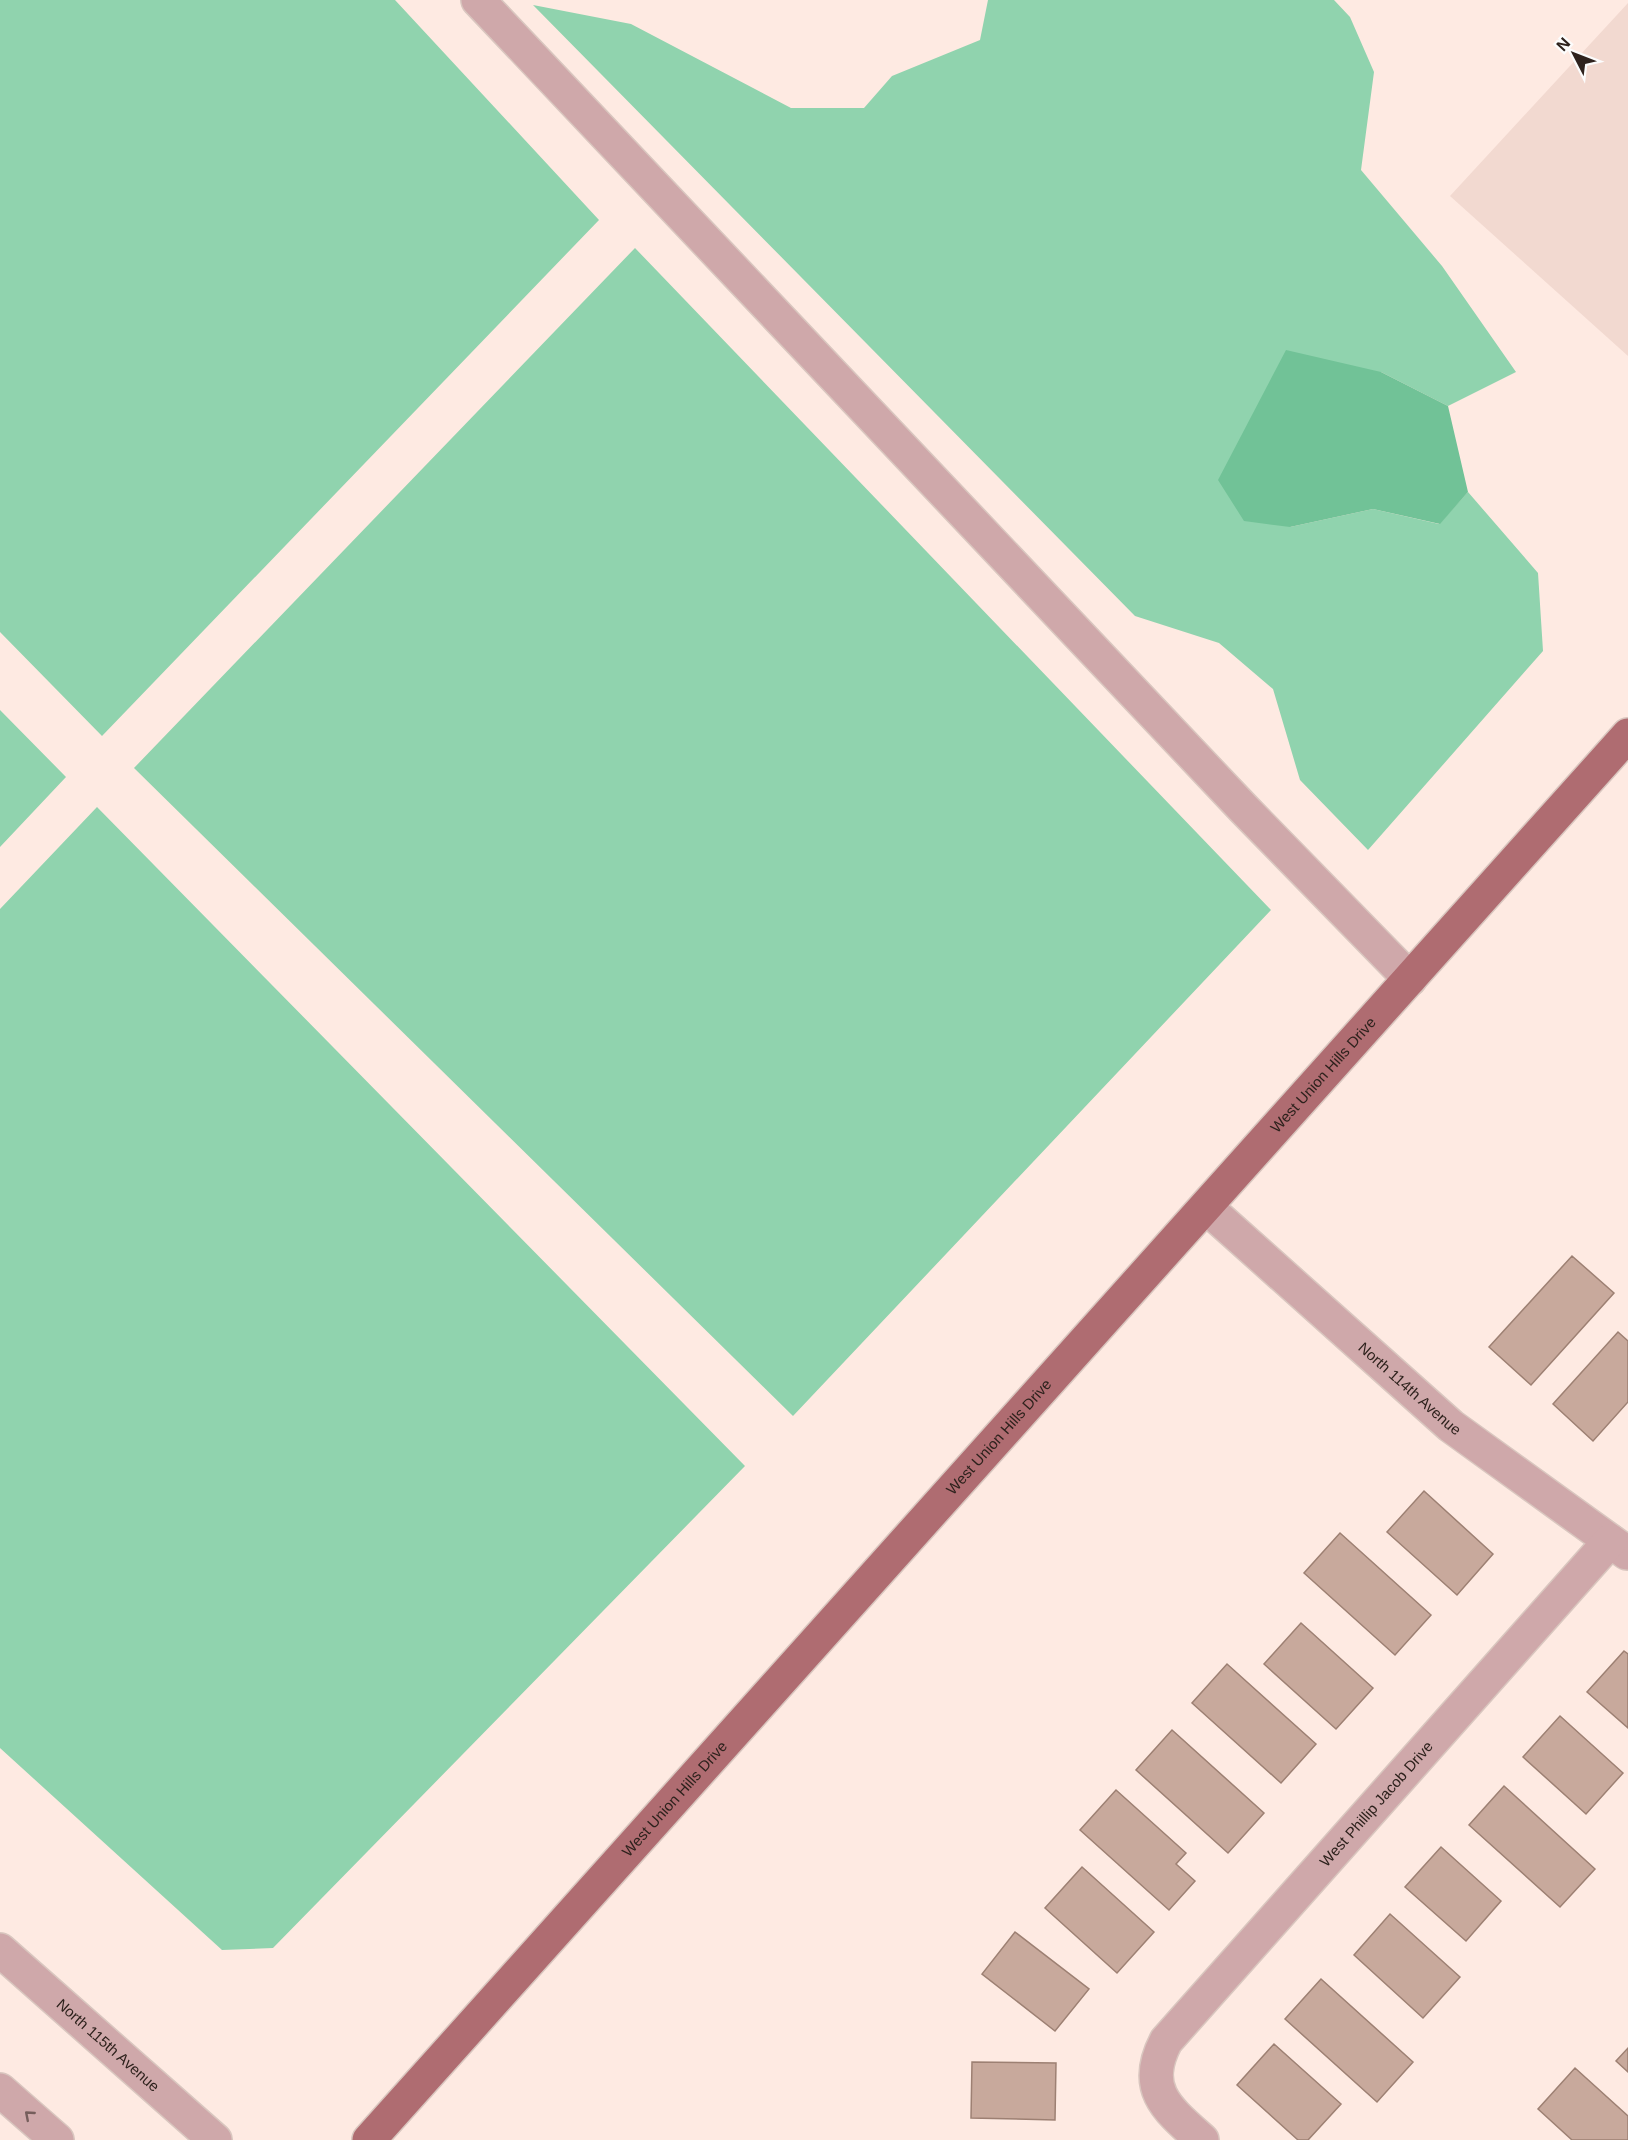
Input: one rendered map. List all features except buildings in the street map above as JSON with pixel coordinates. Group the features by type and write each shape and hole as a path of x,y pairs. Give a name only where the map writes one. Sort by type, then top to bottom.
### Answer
{"main road":[{"name":"West Union Hills Drive","path":"369,2140 1628,735"}],"street":[{"path":"478,0 1243,808 1410,979"},
{"name":"North 114th Avenue","path":"1206,1206 1451,1426 1619,1548"},
{"name":"West Phillip Jacob Drive","path":"1202,2140 1166,2106 1157,2090 1154,2074 1158,2057 1176,2027 1619,1548"},
{"name":"North 115th Avenue","path":"0,1950 214,2140"},
{"path":"0,2090 57,2140"}],"shaded area":[{"path":"1628,3 1628,356 1450,196"}],"green space":[{"path":"0,0 395,0 599,220 102,736 0,632"},
{"path":"988,0 1334,0 1350,17 1374,72 1361,170 1442,266 1516,372 1448,406 1381,372 1290,527 1373,509 1439,524 1468,492 1538,573 1543,651 1368,850 1300,780 1273,689 1219,643 1135,616 533,5 631,24 791,108 864,108 892,76 980,40"},
{"path":"635,248 1271,910 793,1416 134,768"},
{"path":"1286,350 1381,372 1448,406 1468,492 1440,524 1373,509 1290,527 1244,521 1218,480"},
{"path":"0,710 66,777 0,847"},
{"path":"97,807 745,1466 273,1948 222,1950 0,1748 0,909"}]}
